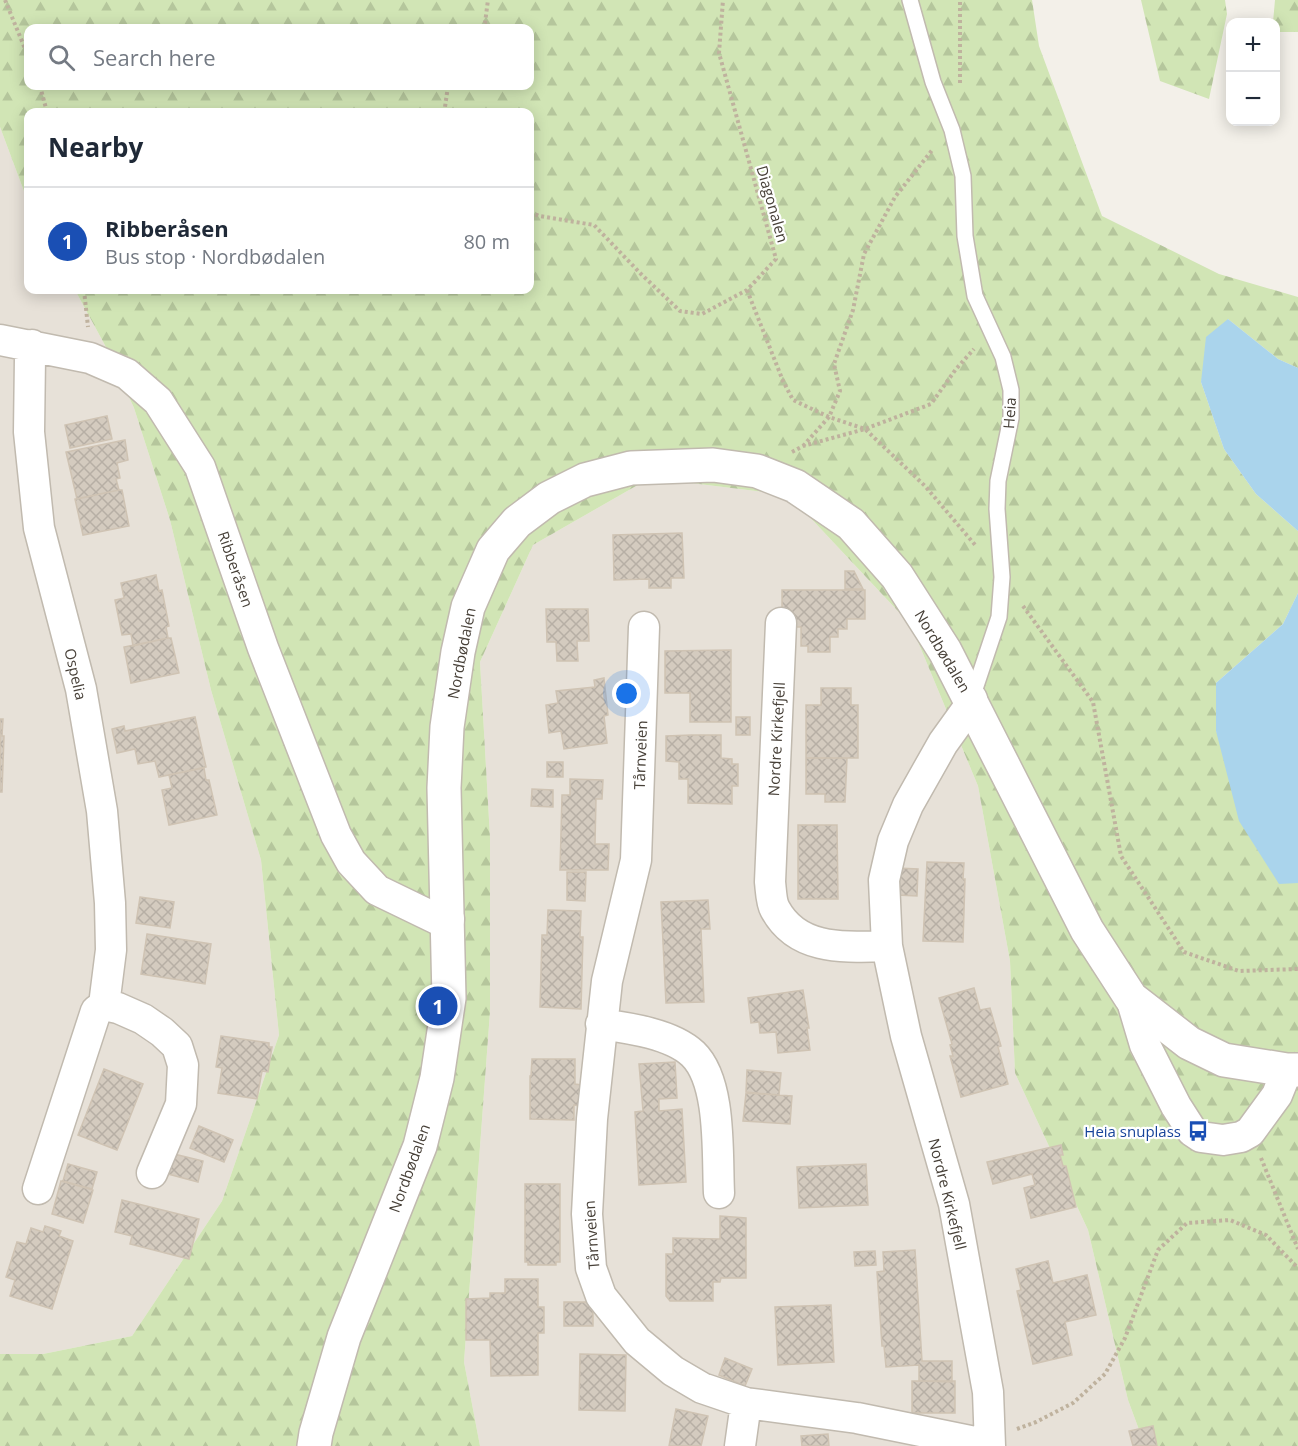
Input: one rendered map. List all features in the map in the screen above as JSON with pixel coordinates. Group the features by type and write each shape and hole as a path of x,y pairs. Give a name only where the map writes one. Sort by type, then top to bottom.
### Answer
{"street":[{"name":"Ribberåsen","path":"0,340 90,358 127,374 158,401 200,467 263,648 336,835 351,862 377,890 439,920 449,919"},
{"name":"Ospelia","path":"32,345 29,432 39,528 81,689 102,811 111,915 111,950 104,1005 96,1011 38,1189"},
{"name":"Nordbødalen","path":"314,1446 315,1433 344,1337 420,1146 437,1078 449,998 449,919 444,788 447,728 458,652 468,607 493,550 517,522 549,498 585,480 631,468 713,465 757,471 795,486 850,524 897,576 945,651 972,699 1087,930 1131,998 1189,1043 1224,1060 1293,1070"},
{"name":"Nordre Kirkefjell","path":"782,623 770,882 774,908 791,929 814,942 838,948 887,946"},
{"name":"Tårnveien","path":"644,627 636,860 607,981 592,1119 587,1214 591,1268 602,1296 637,1341 673,1371 702,1388 746,1403 857,1418 970,1441 983,1446"},
{"name":"Nordre Kirkefjell","path":"972,699 943,743 908,805 893,841 884,880 887,946 906,1036 954,1204 988,1392 1002,1438"},
{"path":"1131,998 1145,1045 1176,1106 1192,1131 1201,1137 1223,1140 1241,1137 1250,1132 1278,1095 1293,1070"},
{"path":"104,1005 118,1008 143,1019 162,1032 177,1046 183,1065 180,1104 152,1173"},
{"path":"602,1024 633,1029 675,1042 694,1055 706,1074 715,1101 719,1193"},
{"path":"740,1446 746,1403"}],"lane":[{"name":"Heia","path":"910,0 933,82 952,130 963,176 965,236 975,296 1003,357 1011,390 1011,418 998,481 996,509 1002,577 999,617 972,699"}],"path":[{"path":"6,0 24,46"},
{"path":"483,24 488,0"},
{"name":"Diagonalen","path":"534,214 594,225 680,311 702,314 747,290 777,260 719,53 723,0"},
{"path":"803,446 829,417 840,391 834,364 853,310 864,254 895,197 924,158 952,130 960,88 960,0"},
{"path":"41,90 46,108"},
{"path":"446,108 447,90"},
{"path":"747,290 783,381 793,400 829,417 866,429 925,486 1002,577 1093,702 1121,856 1184,952 1239,971 1298,969"},
{"path":"84,294 90,358"},
{"path":"757,471 803,446 866,429 931,404 956,369 991,331"},
{"path":"1250,1132 1298,1249"},
{"path":"1002,1438 1073,1403 1105,1374 1125,1338 1158,1250 1187,1223 1230,1220 1266,1235 1298,1268"}],"shaded area":[{"path":"0,127 24,191 24,294 77,294 107,349 134,408 170,520 211,690 261,860 279,1035 222,1201 132,1336 43,1354 0,1354"},
{"path":"650,478 789,495 911,625 978,786 1010,961 1015,1073 1088,1230 1128,1400 1145,1446 480,1446 464,1362 490,1012 490,837 480,662 533,545"}],"green space":[{"path":"0,0 1032,0 1039,46 1102,216 1219,274 1298,297 1298,368 1278,359 1228,319 1201,382 1224,449 1256,494 1298,531 1298,593 1283,624 1216,683 1216,731 1298,883 1298,1446 1145,1446 1128,1400 1088,1230 1015,1073 1010,961 978,786 911,625 789,495 650,478 533,545 480,662 490,837 490,1012 464,1362 480,1446 0,1446 0,1354 43,1354 132,1336 222,1201 279,1035 261,860 211,690 170,520 134,408 107,349 77,294 534,294 534,108 24,108 24,191 0,127"},
{"path":"1141,0 1225,0 1227,14 1209,99 1160,81"},
{"path":"1275,0 1298,0 1298,32 1280,32 1280,18 1273,18"}],"water":[{"path":"1228,319 1278,359 1298,368 1298,531 1256,494 1224,449 1201,382 1206,337"},
{"path":"1298,593 1298,883 1279,884 1239,821 1216,731 1216,683 1283,624"}],"building":[{"path":"107,416 112,439 70,448 65,425"},
{"path":"125,440 128,460 117,463 120,478 116,479 119,490 77,499 66,452"},
{"path":"122,490 129,526 83,535 75,499"},
{"path":"682,533 684,578 671,578 671,588 649,588 649,579 614,580 613,535"},
{"path":"845,571 854,571 863,589 845,589"},
{"path":"156,575 159,591 162,590 169,626 166,627 168,638 133,646 131,634 122,635 115,600 124,598 121,583"},
{"path":"782,590 865,590 865,619 847,619 847,629 838,629 838,637 830,637 830,652 808,652 808,646 801,646 801,627 782,627"},
{"path":"546,609 588,609 589,641 577,641 578,661 557,661 556,642 547,642"},
{"path":"171,638 179,673 131,683 124,647"},
{"path":"731,650 731,722 690,722 690,693 665,693 665,651"},
{"path":"604,678 608,715 604,716 607,743 564,749 561,731 549,733 546,705 558,703 556,691 595,687 594,680"},
{"path":"821,688 851,688 851,705 858,705 858,758 806,758 806,705 821,705"},
{"path":"195,717 206,767 159,777 155,761 138,764 135,749 117,753 112,729 124,726 125,731"},
{"path":"736,717 750,717 750,735 736,735"},
{"path":"0,719 3,719 2,736 4,736 2,792 0,792"},
{"path":"721,735 721,758 732,759 732,764 738,764 738,786 732,786 732,804 688,803 688,779 679,779 679,762 666,761 666,736"},
{"path":"806,758 847,758 845,802 825,802 825,794 806,794"},
{"path":"547,762 563,762 563,777 547,777"},
{"path":"204,768 217,815 169,825 162,790 172,788 169,775"},
{"path":"570,779 603,780 602,799 596,799 595,844 609,844 608,870 560,870 562,795 570,795"},
{"path":"532,789 553,790 553,807 531,806"},
{"path":"798,825 837,825 838,899 798,899"},
{"path":"927,862 964,863 963,942 923,941"},
{"path":"897,868 918,869 917,896 897,895"},
{"path":"567,872 586,872 585,901 567,900"},
{"path":"140,897 174,902 170,928 136,923"},
{"path":"708,900 710,929 701,929 704,1002 666,1003 661,902"},
{"path":"548,910 581,911 580,937 583,937 581,1009 540,1007 542,935 547,935"},
{"path":"147,934 211,944 205,984 141,974"},
{"path":"974,988 980,1010 990,1008 1001,1046 998,1047 1008,1084 961,1097 950,1056 953,1056 950,1045 952,1044 939,998"},
{"path":"803,990 810,1050 778,1053 776,1032 760,1033 759,1022 751,1023 748,998"},
{"path":"221,1036 269,1043 269,1047 272,1047 268,1072 262,1071 257,1099 218,1093 222,1068 216,1067"},
{"path":"532,1059 575,1059 575,1084 581,1085 580,1106 574,1105 574,1120 530,1119"},
{"path":"675,1062 677,1098 659,1099 659,1111 682,1109 686,1182 639,1185 635,1112 643,1111 639,1064"},
{"path":"104,1069 143,1084 117,1150 78,1135"},
{"path":"747,1070 781,1073 779,1095 746,1092"},
{"path":"746,1093 792,1096 790,1124 743,1121"},
{"path":"199,1126 233,1140 224,1162 190,1148"},
{"path":"1061,1145 1063,1155 1060,1155 1063,1166 1066,1166 1076,1207 1031,1218 1024,1188 1035,1185 1032,1174 993,1184 987,1162"},
{"path":"170,1153 203,1161 198,1182 164,1173"},
{"path":"68,1164 97,1172 92,1189 63,1181"},
{"path":"866,1164 868,1205 799,1208 797,1167"},
{"path":"61,1181 93,1190 83,1223 52,1214"},
{"path":"525,1184 560,1184 560,1262 556,1262 556,1265 528,1265 528,1262 525,1262"},
{"path":"122,1200 199,1219 189,1259 130,1244 132,1236 115,1232"},
{"path":"720,1216 746,1218 746,1278 721,1278 720,1282 713,1282 713,1301 670,1301 666,1296 666,1254 673,1254 673,1238 720,1239"},
{"path":"45,1226 61,1231 59,1236 73,1241 52,1309 10,1296 15,1280 6,1277 17,1242 26,1244 31,1228 43,1232"},
{"path":"915,1250 922,1361 952,1361 952,1382 919,1381 919,1365 886,1367 884,1346 882,1346 877,1272 884,1271 883,1252"},
{"path":"875,1251 876,1265 855,1266 854,1252"},
{"path":"1048,1261 1053,1283 1087,1275 1096,1315 1065,1322 1072,1355 1033,1364 1017,1291 1021,1290 1016,1269"},
{"path":"505,1279 538,1279 538,1307 544,1307 544,1333 538,1333 538,1375 491,1376 490,1340 466,1340 466,1299 490,1298 490,1293 505,1293"},
{"path":"564,1302 593,1302 593,1326 564,1326"},
{"path":"831,1305 834,1362 778,1365 775,1307"},
{"path":"580,1354 626,1355 625,1411 579,1410"},
{"path":"725,1358 752,1369 745,1386 719,1375"},
{"path":"912,1381 955,1381 955,1413 912,1413"},
{"path":"676,1409 708,1416 701,1446 669,1446"},
{"path":"1153,1426 1157,1446 1133,1446 1129,1431"},
{"path":"828,1434 829,1446 802,1446 801,1436"}],"place":[{"name":"Ribberåsen","path":"438,1006"},
{"name":"Heia snuplass","path":"1198,1131"}]}
